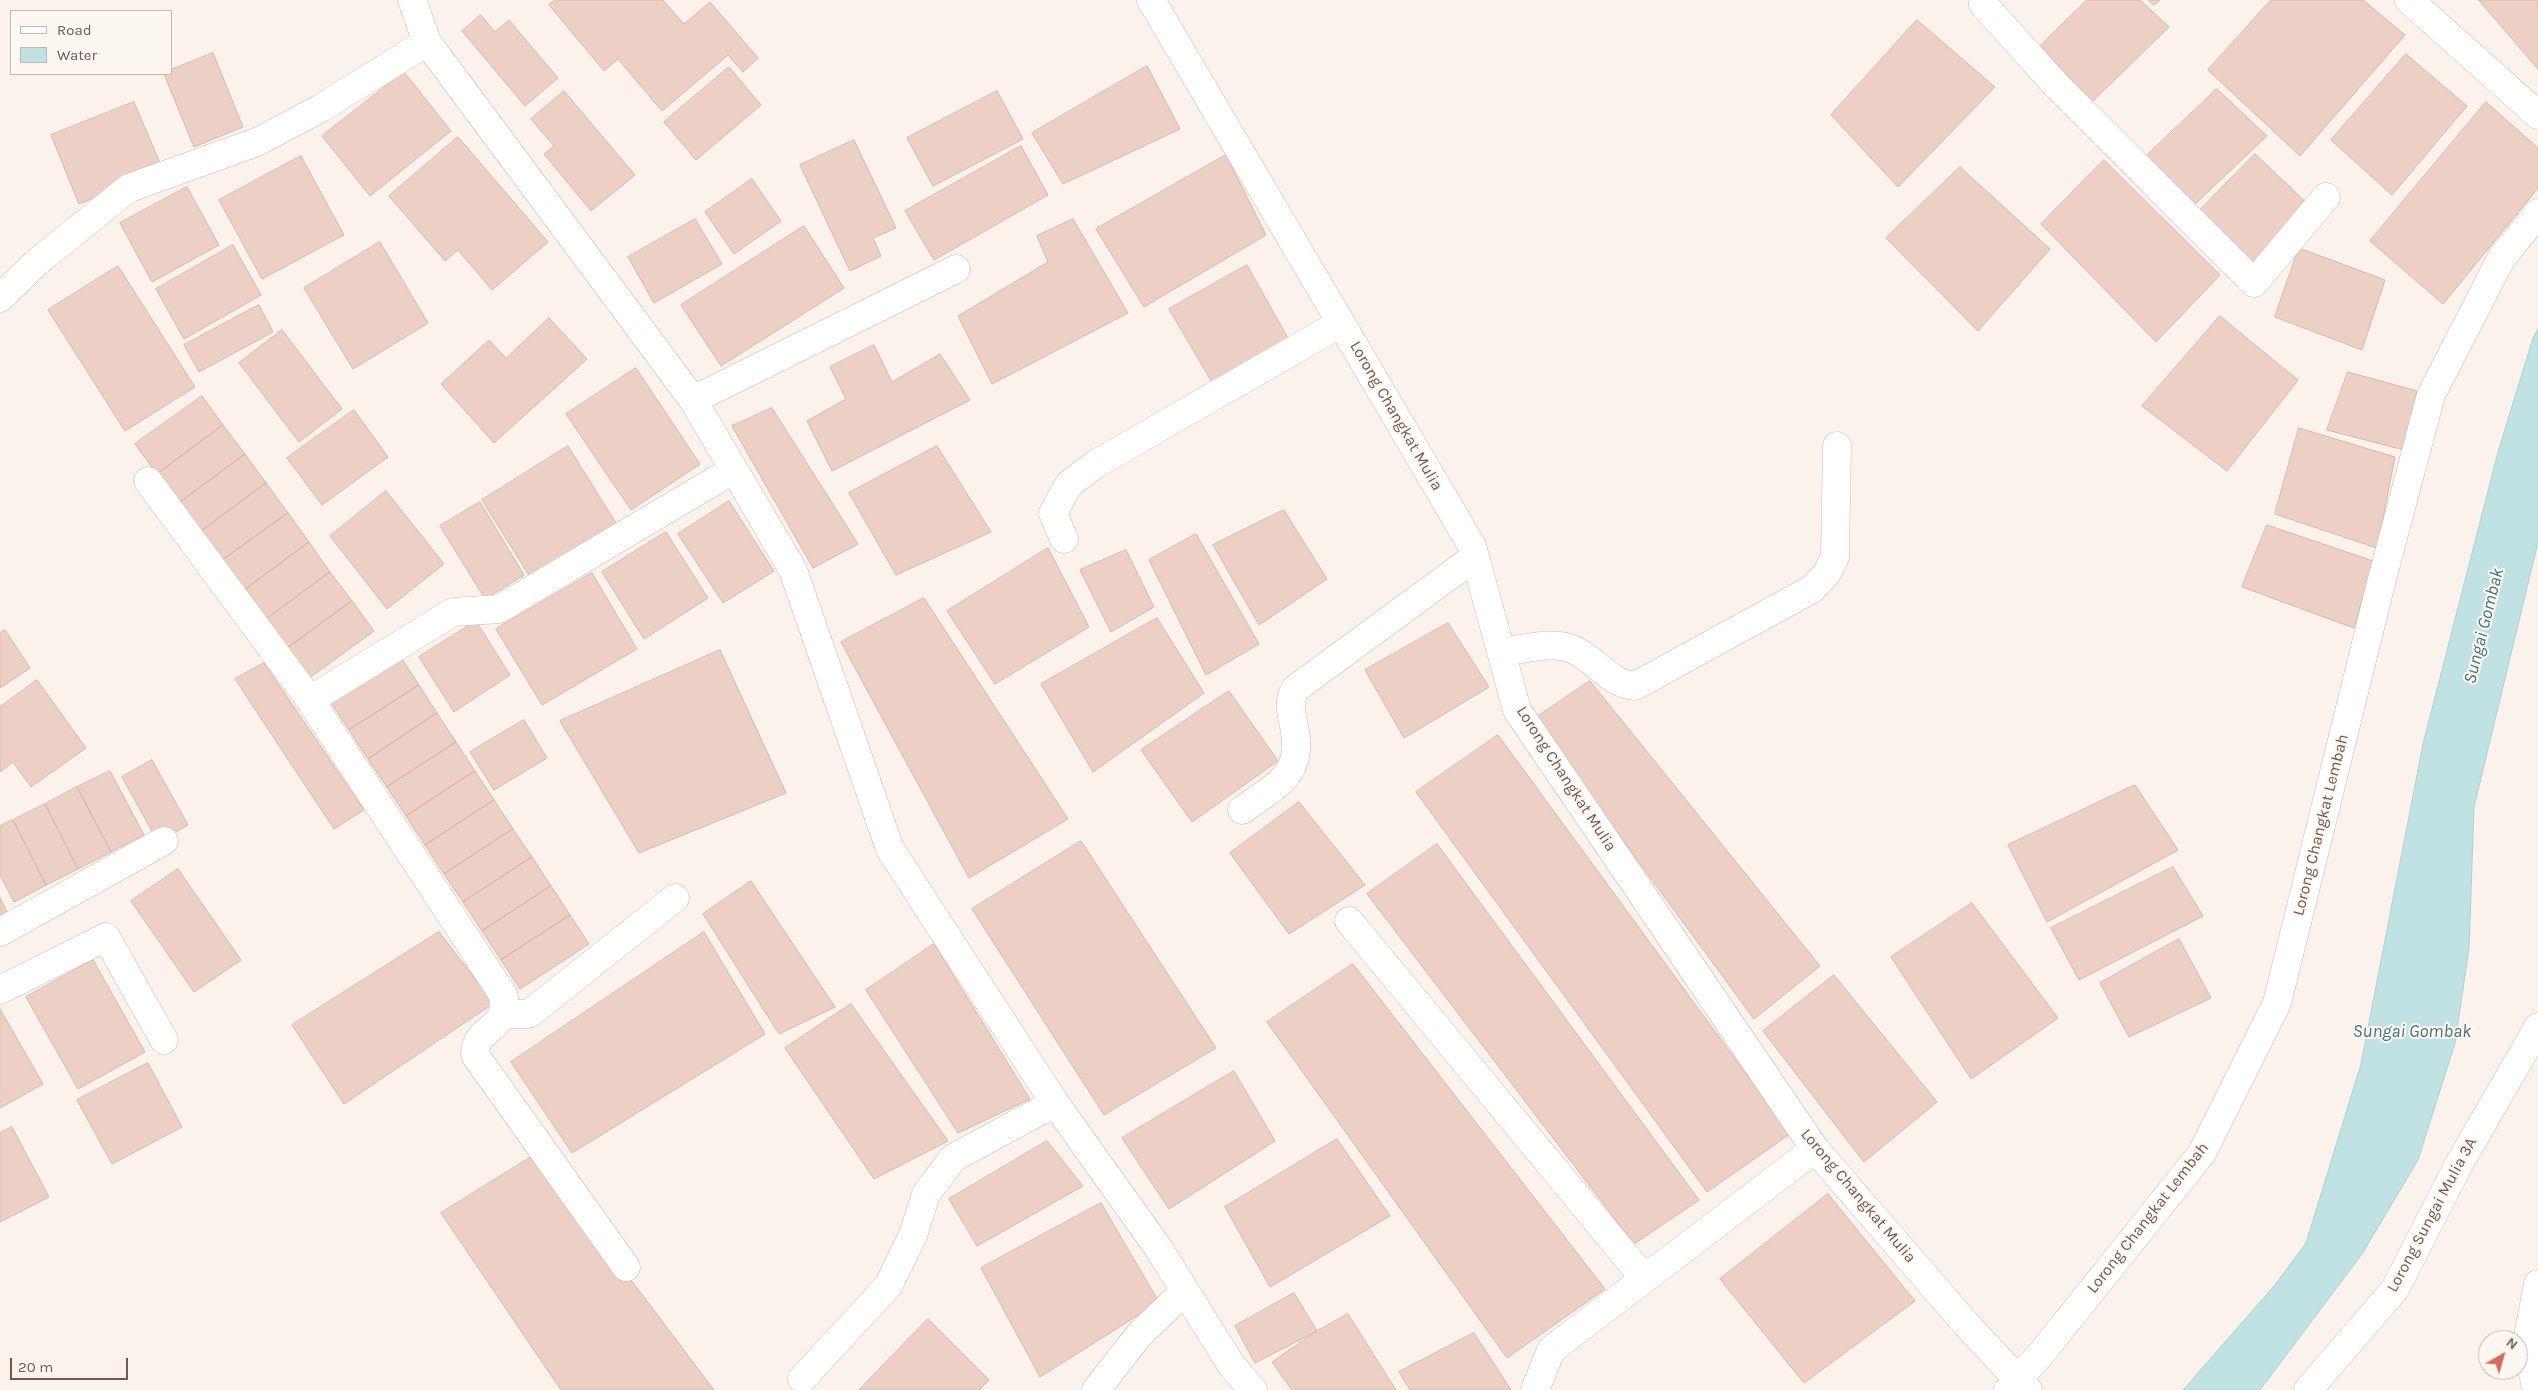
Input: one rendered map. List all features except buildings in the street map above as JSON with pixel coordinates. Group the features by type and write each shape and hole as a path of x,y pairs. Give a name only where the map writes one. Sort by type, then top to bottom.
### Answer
{"street":[{"path":"412,0 427,42 693,400 793,570 890,849 1055,1103 1159,1249 1232,1366 1253,1390"},
{"name":"Lorong Changkat Mulia","path":"1151,0 1472,546 1517,710 1815,1149 2018,1387"},
{"path":"2408,0 2538,116"},
{"path":"1983,1 2057,86 2254,283 2326,197"},
{"path":"0,298 36,263 129,188 257,142 321,108 427,42"},
{"name":"Lorong Changkat Lembah","path":"2018,1387 2040,1355 2202,1153 2277,1003 2383,573 2431,395 2501,259 2538,213"},
{"path":"693,400 956,269"},
{"path":"1064,539 1053,513 1069,484 1096,464 1341,323"},
{"path":"1501,652 1552,646 1566,647 1581,654 1613,679 1635,686 1812,589 1827,573 1835,557 1837,446"},
{"path":"310,700 452,612 499,609 733,470"},
{"path":"148,481 310,700 504,996 503,1014 498,1024 483,1034 475,1044 474,1055 626,1267"},
{"path":"1242,810 1282,780 1296,762 1297,740 1290,707 1290,697 1294,689 1475,557"},
{"path":"0,932 164,841"},
{"path":"503,1014 529,1014 675,898"},
{"path":"1349,921 1644,1278"},
{"path":"0,990 106,937 164,1040"},
{"name":"Lorong Sungai Mulia 3A","path":"2308,1390 2395,1289 2458,1166 2538,1028"},
{"path":"802,1379 888,1286 913,1235 926,1194 953,1158 1055,1103"},
{"path":"1535,1390 1551,1350 1815,1149"},
{"path":"2538,1284 2528,1342 2535,1383 2538,1388"},
{"path":"1096,1390 1139,1335 1185,1291"}],"water":[{"name":"Sungai Gombak","path":"2538,329 2538,542 2474,807 2469,948 2455,1043 2418,1160 2362,1254 2260,1390 2183,1390 2275,1285 2306,1243 2361,1064 2423,744 2498,452 2533,338"}]}
